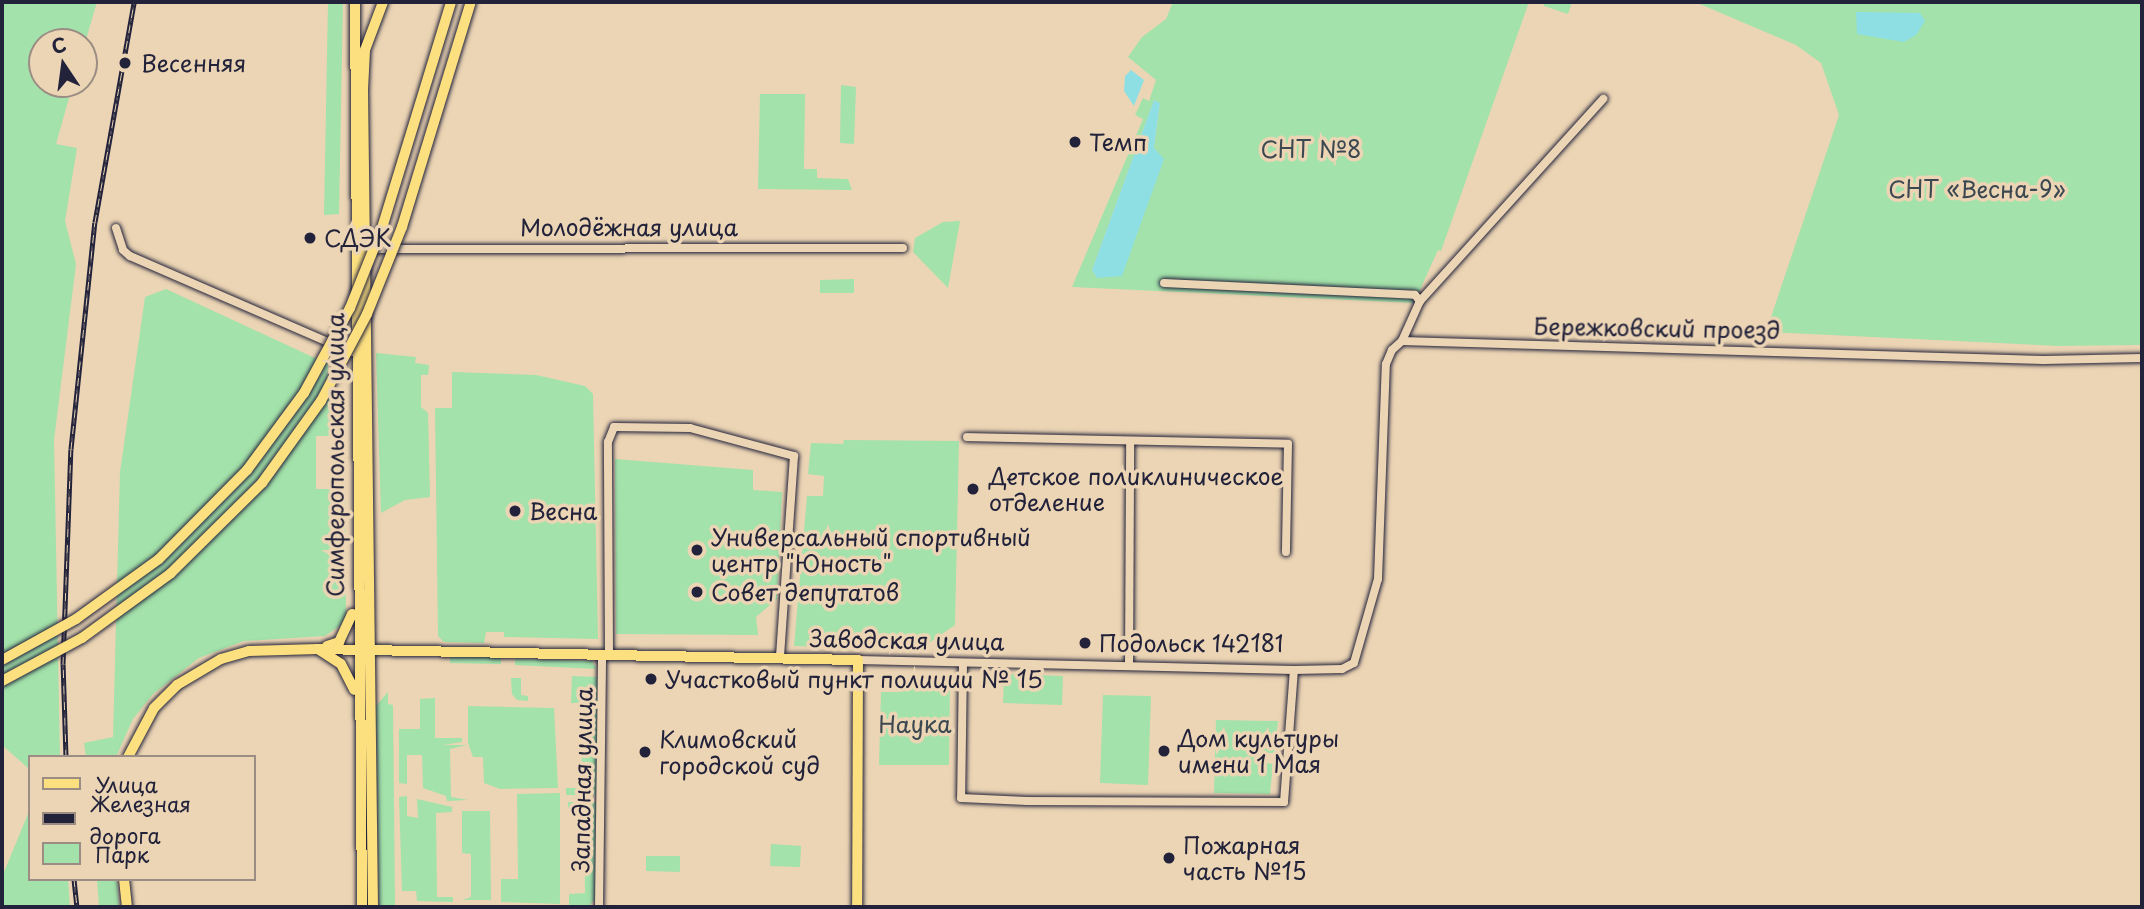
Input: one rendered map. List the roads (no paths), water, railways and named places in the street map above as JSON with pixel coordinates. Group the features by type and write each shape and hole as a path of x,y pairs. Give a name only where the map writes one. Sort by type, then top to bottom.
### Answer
{"main road":[{"name":"Симферопольская улица","path":"355,2 373,907"},
{"name":"Симферопольская улица","path":"362,907 356,649 356,352 365,50 383,2"},
{"path":"2,660 76,619 159,559 247,470 304,393 350,308 382,228 451,2"},
{"path":"2,681 82,638 171,573 262,483 321,401 368,314 402,228 471,2"},
{"path":"318,649 339,642 346,632 357,587"},
{"path":"318,649 341,664 352,682 357,705"},
{"name":"Заводская улица","path":"129,755 154,708 198,670 249,651 356,649 858,660"},
{"path":"857,907 858,660"},
{"path":"124,881 127,907"}],"street":[{"path":"1402,341 1420,301 1603,99"},
{"path":"116,228 122,250 130,256 338,348 356,352"},
{"name":"Молодёжная улица","path":"360,249 903,248"},
{"path":"1164,283 1415,295 1420,301"},
{"name":"Бережковский проезд","path":"1402,341 2043,360 2142,358"},
{"name":"Заводская улица","path":"858,660 1294,670 1342,669 1354,663 1379,566 1386,364 1392,350 1402,341"},
{"name":"Западная улица","path":"599,907 606,654 608,442 614,427 690,428 794,456 780,658"},
{"path":"967,437 1288,444 1286,552"},
{"path":"1129,666 1130,442"},
{"path":"963,663 961,798 1027,800 1284,802 1294,670"}],"water":[{"path":"1856,12 1920,13 1925,21 1916,35 1904,42 1857,34"},
{"path":"1131,70 1144,80 1134,106 1124,91 1125,76"},
{"path":"1154,100 1160,103 1154,148 1164,159 1122,276 1097,278 1092,270"}],"railway":[{"path":"66,755 63,664 71,449 95,222 134,2"},
{"path":"74,881 77,907"}],"place":[{"name":"Весенняя","path":"125,63"},
{"name":"Темп","path":"1075,142"},
{"name":"СДЭК","path":"310,238"},
{"name":"Детское поликлиническое отделение","path":"973,489"},
{"name":"Весна","path":"515,511"},
{"name":"Универсальный спортивный центр \"Юность\"","path":"697,550"},
{"name":"Совет депутатов","path":"697,592"},
{"name":"Подольск 142181","path":"1085,643"},
{"name":"Участковый пункт полиции № 15","path":"651,679"},
{"name":"Дом культуры имени 1 Мая","path":"1164,751"},
{"name":"Климовский городской суд","path":"645,752"},
{"name":"Пожарная часть №15","path":"1169,858"}],"park label":[{"name":"СНТ №8","path":"1311,149"},
{"name":"СНТ «Весна-9»","path":"1977,189"},
{"name":"Наука","path":"915,724"}]}
